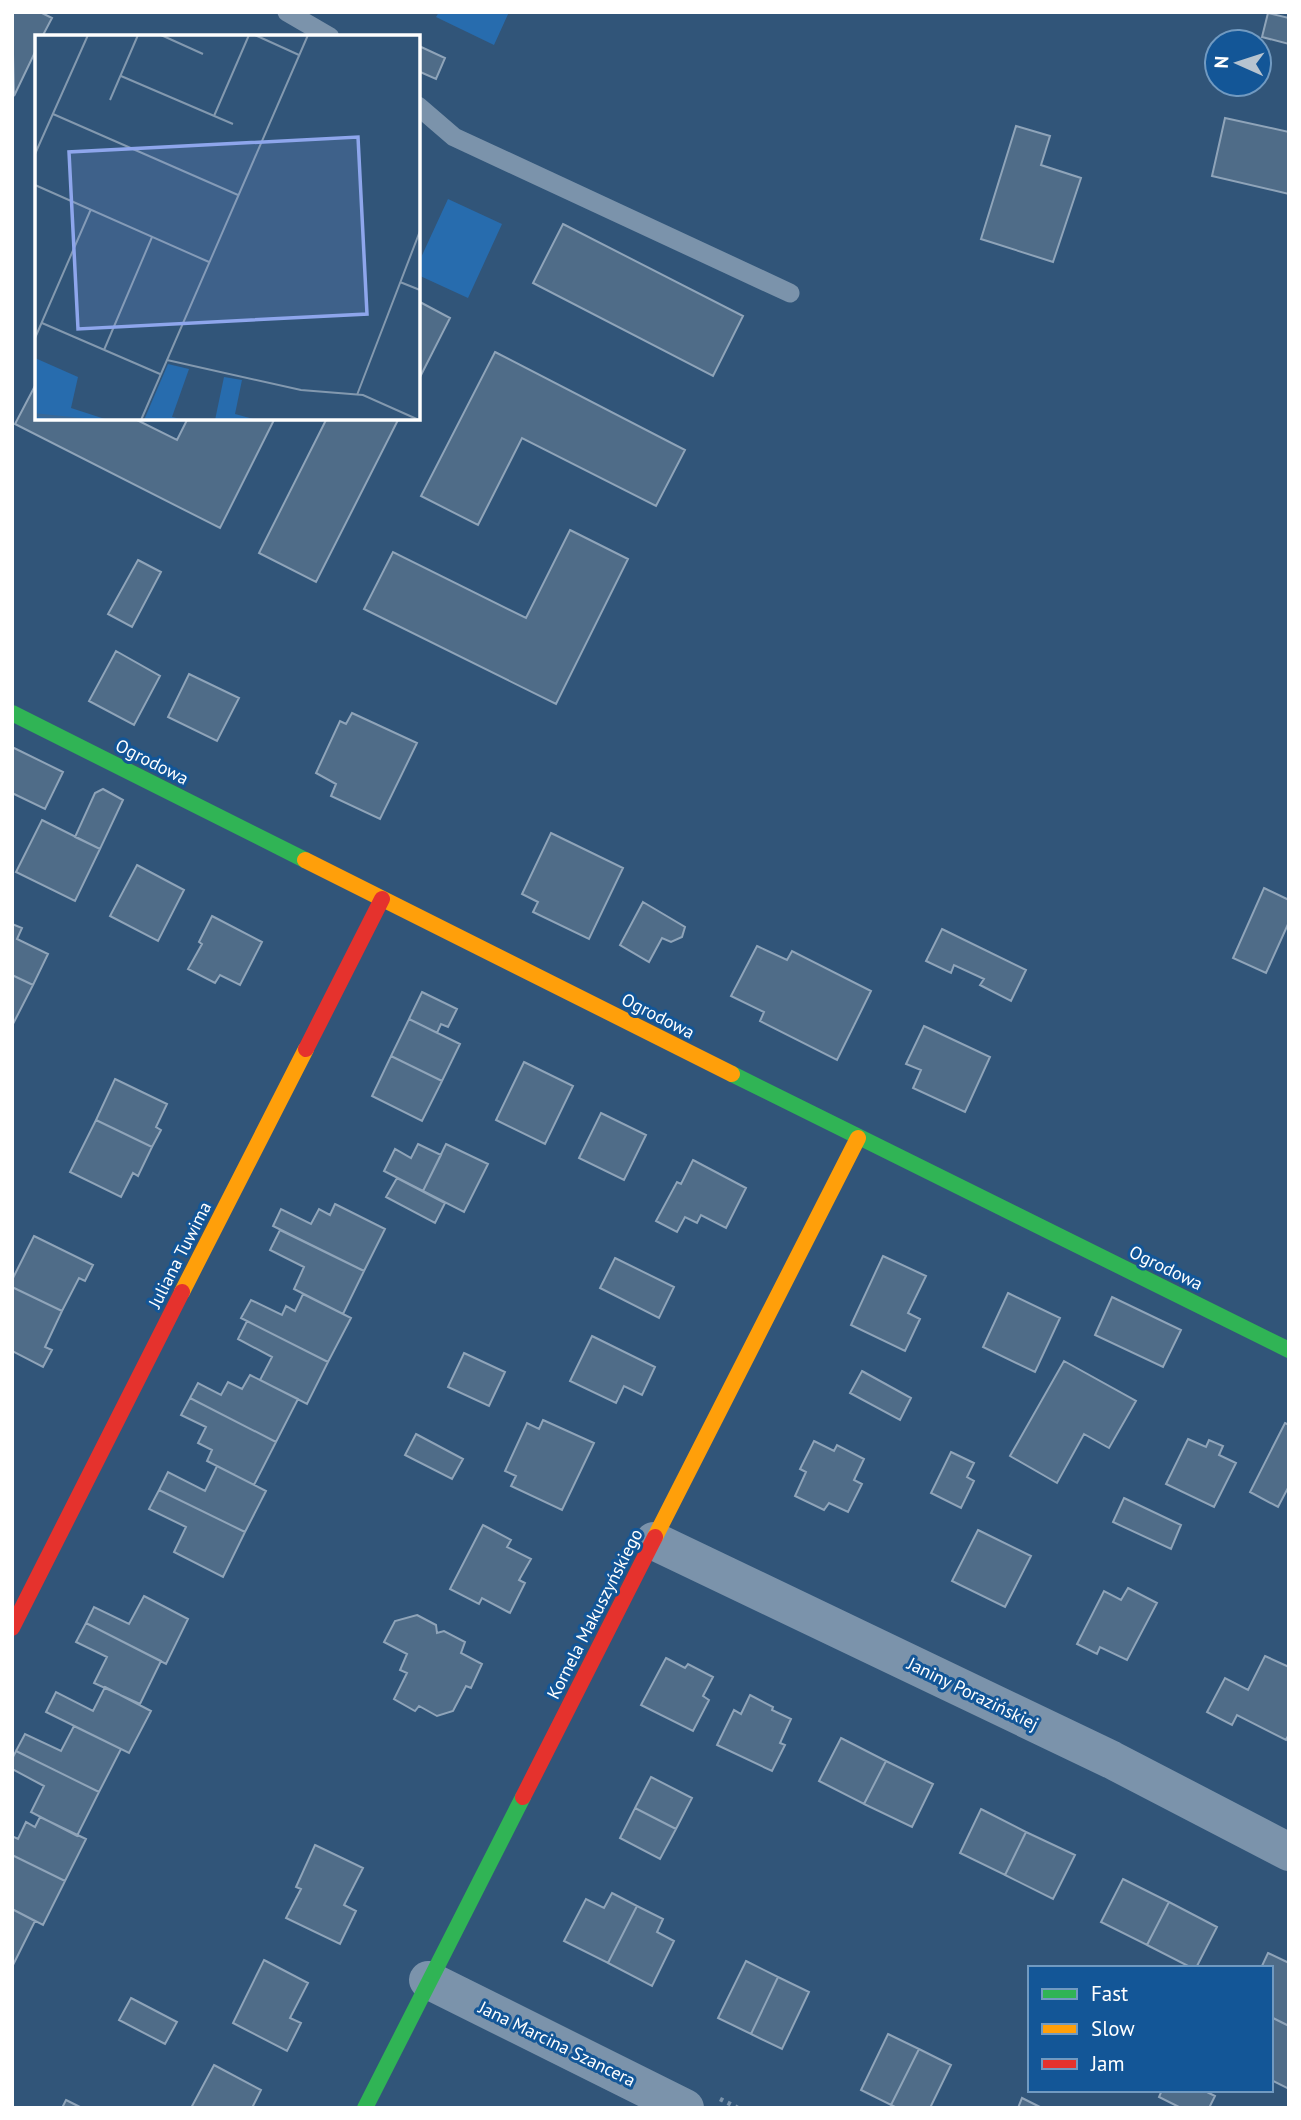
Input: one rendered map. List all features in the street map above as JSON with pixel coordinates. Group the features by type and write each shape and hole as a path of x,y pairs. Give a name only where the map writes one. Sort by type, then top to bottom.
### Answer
{"street":[{"name":"Ogrodowa","path":"12,713 858,1138 1289,1350"},
{"name":"Juliana Tuwima","path":"12,1628 382,899"},
{"name":"Kornela Makuszyńskiego","path":"365,2108 858,1138"},
{"name":"Janiny Porazińskiej","path":"654,1541 1112,1760 1289,1852"},
{"name":"Jana Marcina Szancera","path":"428,1980 685,2108"}],"lane":[{"path":"287,12 327,35"},
{"path":"420,108 454,137 790,293"}],"shaded area":[{"path":"439,12 509,12 494,45 436,17"},
{"path":"448,199 502,224 468,298 420,276 420,260"}],"building":[{"path":"12,12 40,12 52,18 43,35 35,35 35,52 14,96"},
{"path":"1268,13 1289,18 1289,44 1273,40 1273,28 1264,28"},
{"path":"420,46 445,58 436,79 420,72"},
{"path":"1225,118 1289,132 1289,194 1212,176"},
{"path":"1016,126 1050,136 1041,165 1081,178 1053,262 981,239"},
{"path":"563,224 743,316 713,376 533,283"},
{"path":"420,302 450,318 420,377"},
{"path":"495,352 685,450 656,506 522,438 478,525 421,496"},
{"path":"35,386 35,420 137,420 177,440 187,420 274,420 220,528 15,424"},
{"path":"326,420 398,420 316,582 259,553"},
{"path":"570,530 628,559 556,704 364,609 393,552 526,618"},
{"path":"138,560 161,572 132,627 108,614"},
{"path":"116,651 160,676 134,725 89,701"},
{"path":"189,674 239,698 217,741 168,717"},
{"path":"352,713 417,743 380,819 331,796 336,784 316,773 340,721 346,724"},
{"path":"12,747 63,772 45,809 12,793"},
{"path":"103,789 123,800 100,849 75,837 95,793"},
{"path":"42,820 100,849 75,901 16,872"},
{"path":"551,833 623,868 589,939 533,912 538,902 522,894"},
{"path":"137,865 184,890 158,941 110,916"},
{"path":"1264,888 1289,900 1289,922 1266,973 1233,958"},
{"path":"643,902 685,927 682,937 671,942 662,938 649,962 620,945"},
{"path":"212,916 262,942 240,985 220,975 215,983 188,969 202,944 199,942"},
{"path":"12,924 22,928 17,939 48,954 33,985 12,975"},
{"path":"942,929 1026,970 1011,1001 980,985 984,979 954,965 951,973 926,961"},
{"path":"757,946 787,960 792,951 871,991 837,1060 760,1021 764,1012 731,996"},
{"path":"12,975 33,985 13,1024 12,1024"},
{"path":"422,992 457,1009 448,1027 441,1024 437,1033 409,1019"},
{"path":"409,1019 460,1044 442,1081 391,1056"},
{"path":"924,1026 990,1057 965,1112 913,1088 921,1070 906,1064"},
{"path":"391,1056 442,1081 422,1121 372,1096"},
{"path":"524,1062 573,1086 545,1144 496,1120"},
{"path":"115,1079 167,1104 156,1127 161,1130 152,1147 96,1120"},
{"path":"601,1113 646,1135 624,1180 579,1158"},
{"path":"96,1120 152,1147 138,1176 133,1173 121,1197 70,1172"},
{"path":"418,1144 441,1155 423,1191 384,1171 395,1149 411,1158"},
{"path":"446,1144 488,1164 464,1212 423,1191"},
{"path":"693,1160 746,1188 726,1228 701,1215 697,1223 685,1217 677,1232 656,1221 677,1182 681,1184"},
{"path":"397,1178 445,1203 435,1223 386,1197"},
{"path":"335,1204 385,1229 364,1271 273,1226 281,1209 311,1224 319,1209 330,1215"},
{"path":"280,1230 364,1271 343,1314 294,1289 304,1267 270,1250"},
{"path":"34,1236 93,1265 85,1281 79,1278 62,1311 12,1287 12,1280"},
{"path":"883,1256 926,1276 908,1313 920,1319 905,1351 851,1325"},
{"path":"615,1258 674,1287 659,1318 600,1288"},
{"path":"12,1287 62,1311 45,1347 52,1350 43,1367 12,1351"},
{"path":"1008,1293 1060,1318 1035,1372 983,1347"},
{"path":"303,1294 351,1318 328,1362 241,1318 251,1300 282,1315 286,1306 295,1311"},
{"path":"1112,1297 1181,1330 1163,1367 1095,1335"},
{"path":"247,1321 328,1362 307,1404 260,1380 272,1357 238,1339"},
{"path":"592,1336 655,1367 642,1395 624,1386 616,1403 570,1381"},
{"path":"464,1353 505,1372 489,1406 448,1387"},
{"path":"1064,1361 1136,1401 1109,1448 1084,1434 1057,1483 1010,1456"},
{"path":"862,1371 911,1398 900,1420 850,1393"},
{"path":"250,1375 298,1399 276,1442 190,1398 198,1383 221,1395 228,1382 242,1389"},
{"path":"190,1398 276,1442 254,1485 207,1461 212,1450 198,1443 206,1427 181,1415"},
{"path":"543,1420 594,1443 562,1510 511,1486 516,1476 505,1471 527,1423 539,1429"},
{"path":"1285,1423 1289,1425 1289,1486 1278,1507 1250,1492"},
{"path":"416,1434 463,1459 452,1479 405,1455"},
{"path":"1188,1439 1206,1447 1209,1440 1223,1446 1219,1455 1236,1463 1214,1507 1166,1484"},
{"path":"814,1441 834,1451 837,1445 864,1459 854,1480 862,1484 848,1512 829,1503 824,1510 795,1496 806,1472 800,1469"},
{"path":"951,1452 974,1463 967,1477 974,1481 961,1508 931,1493"},
{"path":"217,1466 266,1491 245,1532 159,1490 168,1472 205,1491"},
{"path":"159,1490 245,1532 223,1577 174,1552 186,1527 149,1509"},
{"path":"1124,1498 1181,1525 1171,1549 1113,1522"},
{"path":"483,1525 511,1540 507,1547 531,1559 519,1580 525,1583 510,1613 482,1598 479,1604 450,1589"},
{"path":"978,1530 1031,1556 1005,1607 952,1581"},
{"path":"1128,1588 1157,1603 1127,1660 1100,1647 1097,1654 1077,1644 1104,1591 1121,1600"},
{"path":"144,1596 188,1619 166,1664 86,1623 94,1607 129,1624"},
{"path":"417,1615 436,1625 437,1633 444,1631 465,1642 461,1653 482,1664 471,1688 466,1686 453,1711 437,1716 419,1706 415,1711 394,1699 407,1673 400,1670 407,1654 384,1642 395,1621"},
{"path":"86,1623 161,1661 140,1704 94,1683 107,1657 76,1642"},
{"path":"1265,1656 1289,1667 1289,1734 1286,1740 1237,1715 1232,1725 1207,1712 1225,1678 1248,1690"},
{"path":"666,1658 685,1668 688,1664 713,1677 703,1696 709,1700 693,1731 641,1705"},
{"path":"105,1687 151,1711 129,1753 46,1712 56,1692 93,1711"},
{"path":"750,1695 791,1719 780,1743 785,1745 772,1771 717,1745 734,1710 741,1714"},
{"path":"74,1726 121,1749 99,1792 16,1751 25,1734 61,1751"},
{"path":"841,1738 886,1761 864,1804 819,1781"},
{"path":"16,1751 99,1792 77,1836 31,1812 44,1786 12,1769 12,1759"},
{"path":"886,1761 933,1784 912,1827 864,1804"},
{"path":"651,1777 692,1798 676,1829 635,1808"},
{"path":"635,1808 676,1829 660,1859 620,1838"},
{"path":"981,1809 1026,1832 1005,1875 960,1853"},
{"path":"40,1817 86,1839 65,1881 12,1855 12,1836 18,1839 26,1822 35,1827"},
{"path":"1026,1832 1075,1855 1053,1899 1005,1875"},
{"path":"315,1845 363,1868 344,1905 356,1911 340,1944 286,1918 301,1889 296,1887"},
{"path":"12,1855 65,1881 43,1925 12,1909"},
{"path":"1123,1879 1169,1902 1147,1945 1101,1922"},
{"path":"612,1893 637,1906 608,1963 564,1941 586,1899 604,1908"},
{"path":"1169,1902 1217,1927 1197,1966 1188,1966 1147,1945"},
{"path":"637,1906 663,1919 657,1932 674,1941 652,1986 608,1963"},
{"path":"12,1909 35,1921 13,1965 12,1964"},
{"path":"1268,1953 1289,1963 1289,2026 1273,2018 1273,1966 1262,1966"},
{"path":"264,1960 308,1983 290,2018 301,2023 287,2051 233,2023"},
{"path":"746,1961 778,1977 751,2034 718,2018"},
{"path":"778,1977 809,1992 782,2049 751,2034"},
{"path":"131,1998 177,2022 165,2044 119,2020"},
{"path":"1273,2018 1289,2026 1289,2089 1273,2081"},
{"path":"888,2034 919,2049 891,2105 861,2090"},
{"path":"919,2049 951,2065 930,2108 897,2108 891,2105"},
{"path":"214,2065 261,2090 252,2108 191,2108"},
{"path":"1161,2092 1207,2092 1215,2096 1209,2108 1181,2108 1159,2097"},
{"path":"1022,2098 1042,2108 1018,2108"},
{"path":"66,2100 82,2108 62,2108"}],"traffic: fast":[{"path":"12,713 305,860"},
{"path":"732,1074 1289,1350"},
{"path":"365,2108 523,1797"}],"traffic: slow":[{"path":"305,860 732,1074"},
{"path":"182,1292 306,1049"},
{"path":"655,1537 858,1138"}],"traffic: jam":[{"path":"306,1049 382,899"},
{"path":"12,1628 182,1292"},
{"path":"523,1797 655,1537"}]}
